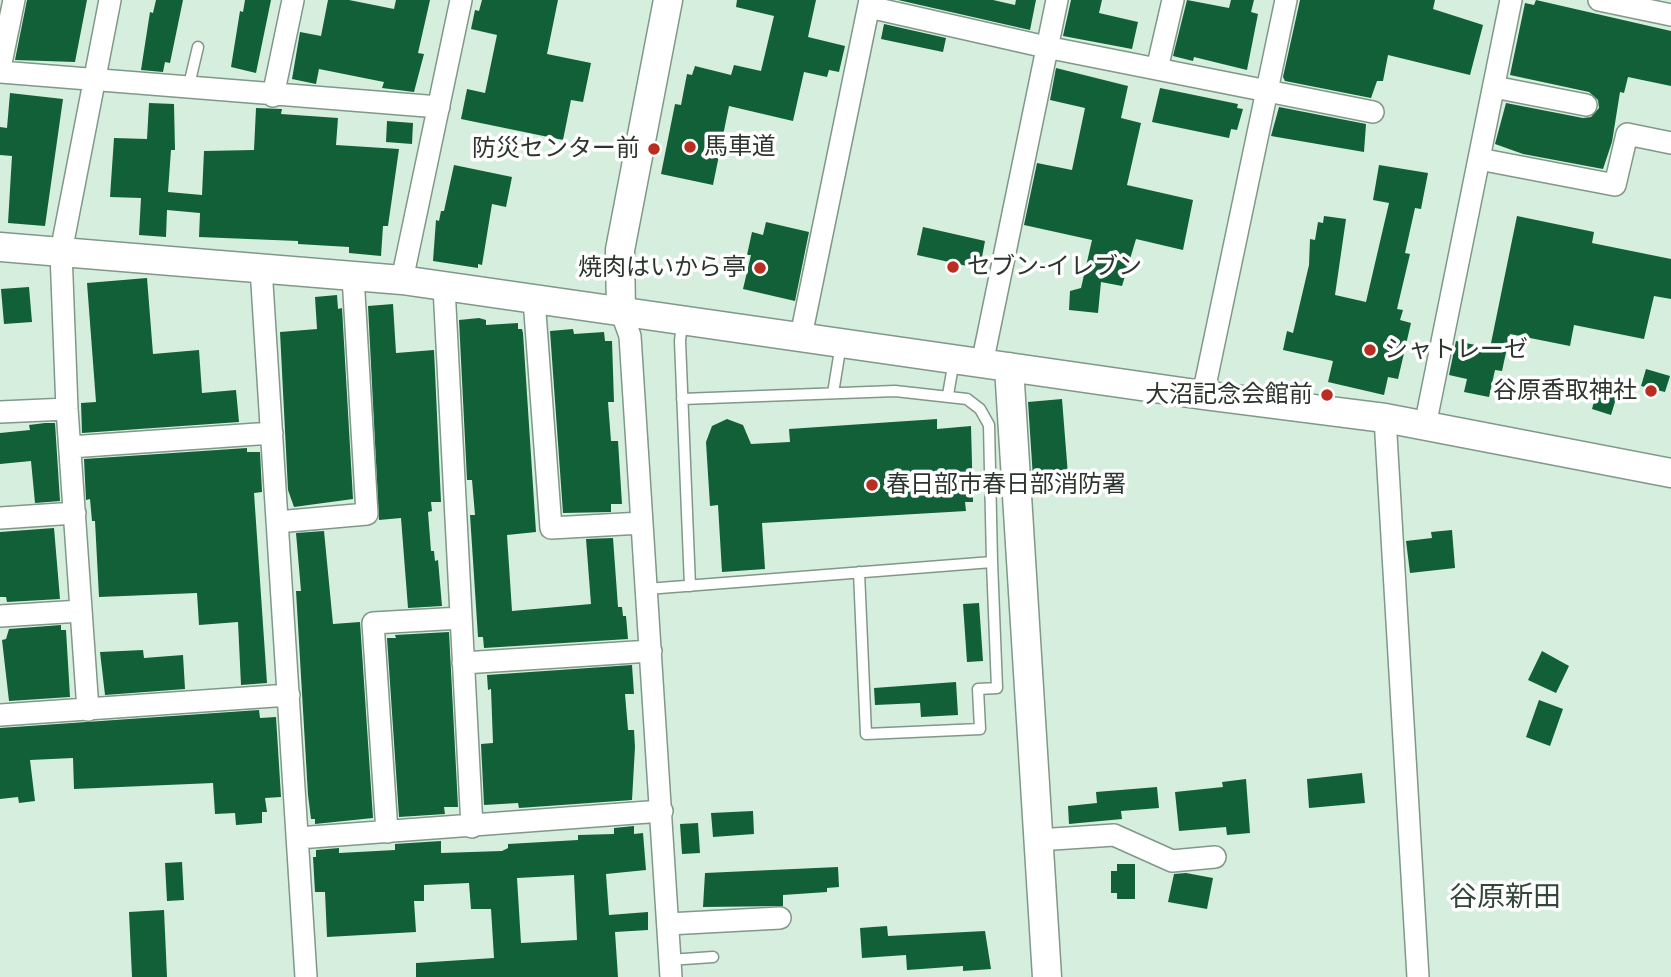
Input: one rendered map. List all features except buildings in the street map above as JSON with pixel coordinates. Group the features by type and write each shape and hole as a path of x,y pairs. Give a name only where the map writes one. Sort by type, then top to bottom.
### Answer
{"street":[{"path":"14,0 0,70 95,82 439,107"},
{"path":"88,710 67,408 61,252 110,0"},
{"path":"273,96 293,0"},
{"path":"402,280 461,0"},
{"path":"668,0 620,250 621,312 630,336 670,968"},
{"path":"1047,977 1007,383 995,366 1046,47 1057,0"},
{"path":"1157,69 1173,0"},
{"path":"1203,395 1286,0"},
{"path":"1425,426 1511,0"},
{"path":"1599,0 1671,15"},
{"path":"801,336 869,4 1046,47 1373,111"},
{"path":"1494,87 1586,105"},
{"path":"1479,159 1615,186 1627,134 1671,143"},
{"path":"0,247 402,280 995,366 1385,418 1671,473"},
{"path":"261,268 306,977"},
{"path":"277,522 368,514 353,276"},
{"path":"444,286 472,827"},
{"path":"534,299 551,528 642,523"},
{"path":"0,412 67,408"},
{"path":"1385,418 1418,977"},
{"path":"70,447 272,433"},
{"path":"0,518 75,513"},
{"path":"0,616 81,611"},
{"path":"387,832 373,624 461,618"},
{"path":"463,663 651,651"},
{"path":"0,715 289,695"},
{"path":"298,838 662,811"},
{"path":"1038,839 1114,835 1172,860 1215,857"},
{"path":"667,923 780,918"}],"lane":[{"path":"188,89 198,47"},
{"path":"682,320 682,399 690,586"},
{"path":"833,393 841,342"},
{"path":"948,395 954,360"},
{"path":"682,399 895,391 967,399 980,409 989,425 997,688 978,689 980,729 866,734 859,572"},
{"path":"647,589 992,562"},
{"path":"670,968 713,957"}],"place":[{"name":"馬車道","path":"690,147"},
{"name":"防災センター前","path":"654,149"},
{"name":"セブン-イレブン","path":"953,267"},
{"name":"焼肉はいから亭","path":"760,268"},
{"name":"シャトレーゼ","path":"1370,350"},
{"name":"谷原香取神社","path":"1651,391"},
{"name":"大沼記念会館前","path":"1327,395"},
{"name":"春日部市春日部消防署","path":"872,485"}],"district":[{"name":"谷原新田","path":"1505,898"}]}
